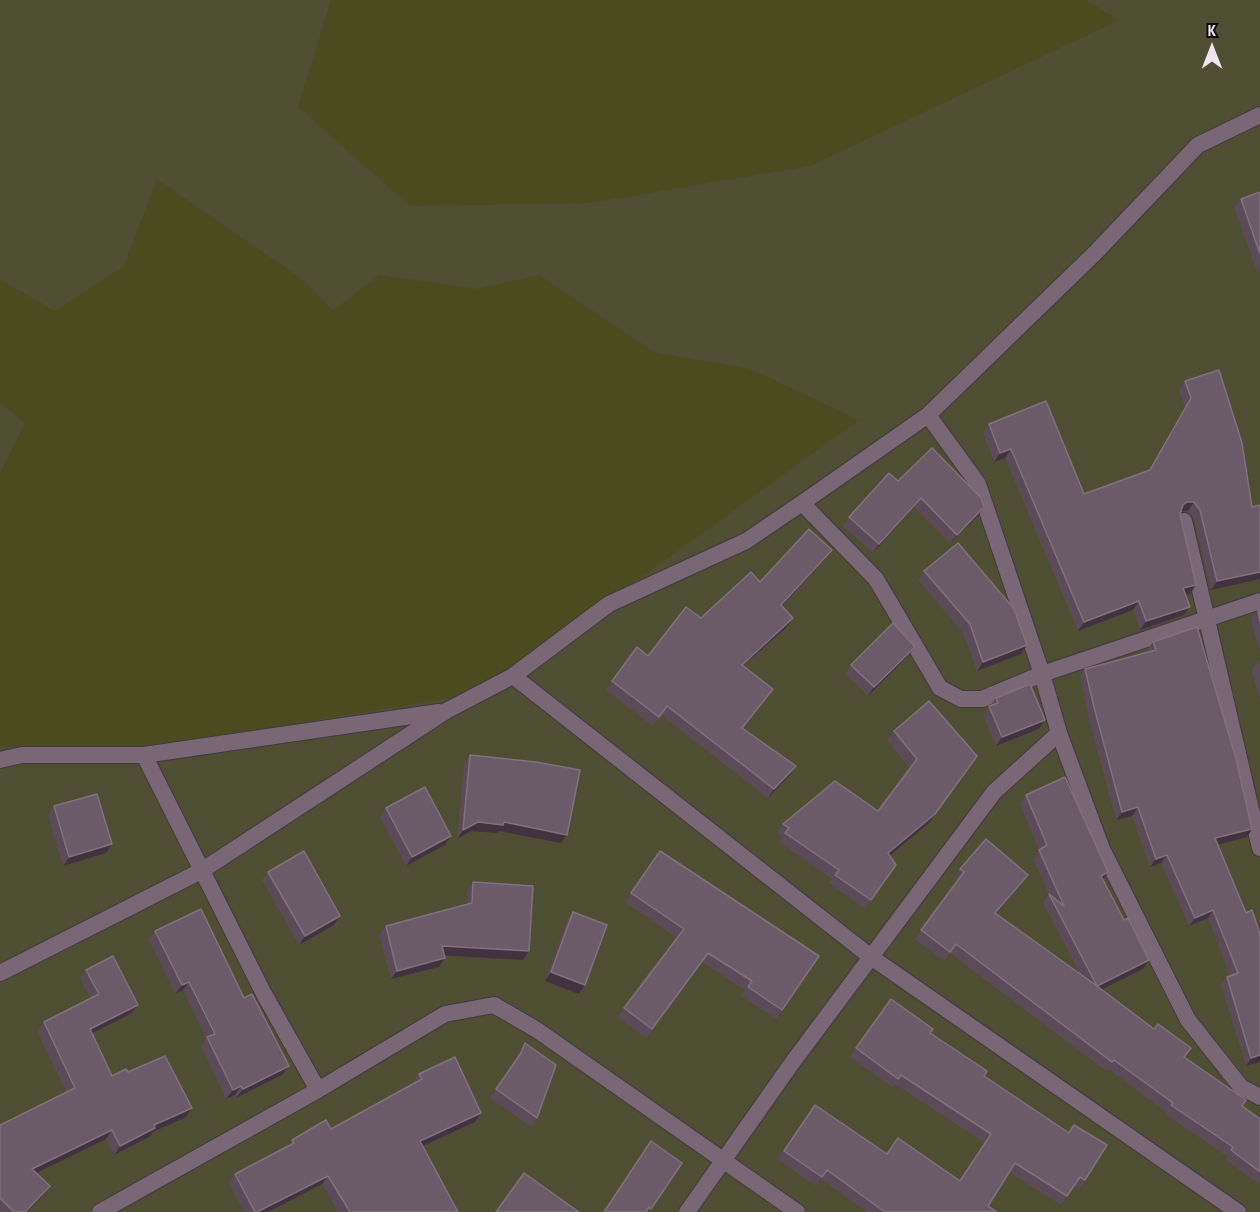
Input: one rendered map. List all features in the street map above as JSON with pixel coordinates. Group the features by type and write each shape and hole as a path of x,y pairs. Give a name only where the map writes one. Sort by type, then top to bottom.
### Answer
{"street":[{"path":"0,973 201,872 446,711 513,676 609,604 746,541 802,503 928,414 1095,253 1198,145 1260,115"},
{"path":"928,414 978,484 1042,674 1059,733 1102,849 1188,1020 1241,1087 1260,1097"},
{"path":"802,503 876,579 940,688 961,699 982,699 1042,674 1260,601"},
{"path":"1184,521 1260,848"},
{"path":"513,676 872,957 1238,1212"},
{"path":"0,760 22,755 144,755 446,711"},
{"path":"687,1212 722,1160 994,792 1059,733"},
{"path":"144,755 264,994 318,1090"},
{"path":"100,1212 318,1090 446,1014 494,1005 537,1030 797,1212"}],"green space":[{"path":"0,0 1260,0 1260,1212 0,1212"}],"shaded area":[{"path":"331,0 1086,0 1119,20 810,166 590,203 410,206 298,107"},
{"path":"157,179 306,282 333,311 379,275 478,289 539,275 656,353 750,369 859,420 481,693 126,751 0,746 0,473 25,423 0,403 0,280 55,311 124,266"}],"building":[{"path":"1260,192 1260,254 1241,199"},
{"path":"1219,370 1242,443 1252,507 1260,505 1260,572 1217,581 1200,510 1194,502 1187,502 1183,505 1180,514 1196,585 1183,588 1190,607 1146,621 1139,601 1084,622 1011,449 1000,453 989,424 1046,401 1084,494 1150,470 1191,398 1185,381"},
{"path":"932,448 981,498 984,507 957,535 921,498 879,544 849,517 889,473 898,481"},
{"path":"809,529 832,550 781,605 793,618 742,665 773,689 742,728 796,766 774,789 667,706 659,717 612,681 637,647 648,656 686,607 701,618 751,572 760,582"},
{"path":"958,543 1014,609 1027,645 983,662 970,624 924,571"},
{"path":"893,623 915,647 874,687 851,665"},
{"path":"1197,627 1236,759 1252,829 1215,838 1246,913 1252,910 1260,934 1260,1055 1251,1058 1227,977 1238,973 1213,910 1195,918 1167,855 1156,859 1138,807 1122,812 1085,669 1156,650 1153,642"},
{"path":"1030,684 1045,720 1002,737 989,706 998,703 996,698"},
{"path":"929,701 977,756 935,814 888,853 896,865 871,900 835,875 839,870 785,833 789,828 783,824 835,781 878,811 917,759 894,731"},
{"path":"470,755 536,762 580,770 567,835 504,822 503,825 478,822 463,830"},
{"path":"1065,777 1108,872 1101,876 1124,920 1128,918 1149,960 1097,986 1049,894 1064,906 1039,850 1047,845 1026,795"},
{"path":"425,787 451,836 412,857 386,808"},
{"path":"97,794 112,844 69,857 54,806"},
{"path":"986,839 1028,875 995,913 1154,1029 1158,1024 1191,1048 1184,1057 1246,1100 1242,1106 1260,1119 1260,1172 1231,1150 1233,1147 1171,1105 1173,1103 1114,1060 1112,1062 956,944 950,952 921,930 964,872 960,869"},
{"path":"304,851 340,916 305,936 268,872"},
{"path":"660,851 819,956 782,1010 748,987 752,981 708,953 652,1029 624,1008 684,929 631,893"},
{"path":"473,882 533,886 529,951 442,946 445,958 397,971 386,926 472,903"},
{"path":"201,909 244,998 252,994 289,1066 243,1089 241,1086 233,1090 207,1037 215,1034 189,982 182,985 155,931"},
{"path":"573,912 607,925 585,985 551,972"},
{"path":"113,956 138,1005 90,1029 112,1076 126,1069 128,1072 165,1056 192,1108 154,1125 155,1128 120,1146 112,1130 32,1169 50,1186 25,1212 14,1212 0,1198 0,1125 75,1088 44,1022 99,994 86,970"},
{"path":"891,999 933,1029 930,1033 987,1071 984,1076 1069,1133 1074,1125 1107,1145 1085,1180 1080,1177 1067,1196 1015,1163 988,1206 997,1212 885,1212 827,1170 822,1177 784,1151 815,1105 887,1154 898,1138 960,1181 991,1134 901,1075 898,1079 856,1048"},
{"path":"525,1043 556,1065 537,1118 496,1089 521,1053"},
{"path":"455,1057 481,1113 420,1141 458,1212 350,1212 328,1176 255,1212 235,1174 294,1143 292,1140 326,1120 331,1129 422,1079 419,1074"},
{"path":"651,1141 682,1163 651,1209 649,1207 646,1212 604,1212"},
{"path":"524,1173 579,1212 496,1212"}]}
